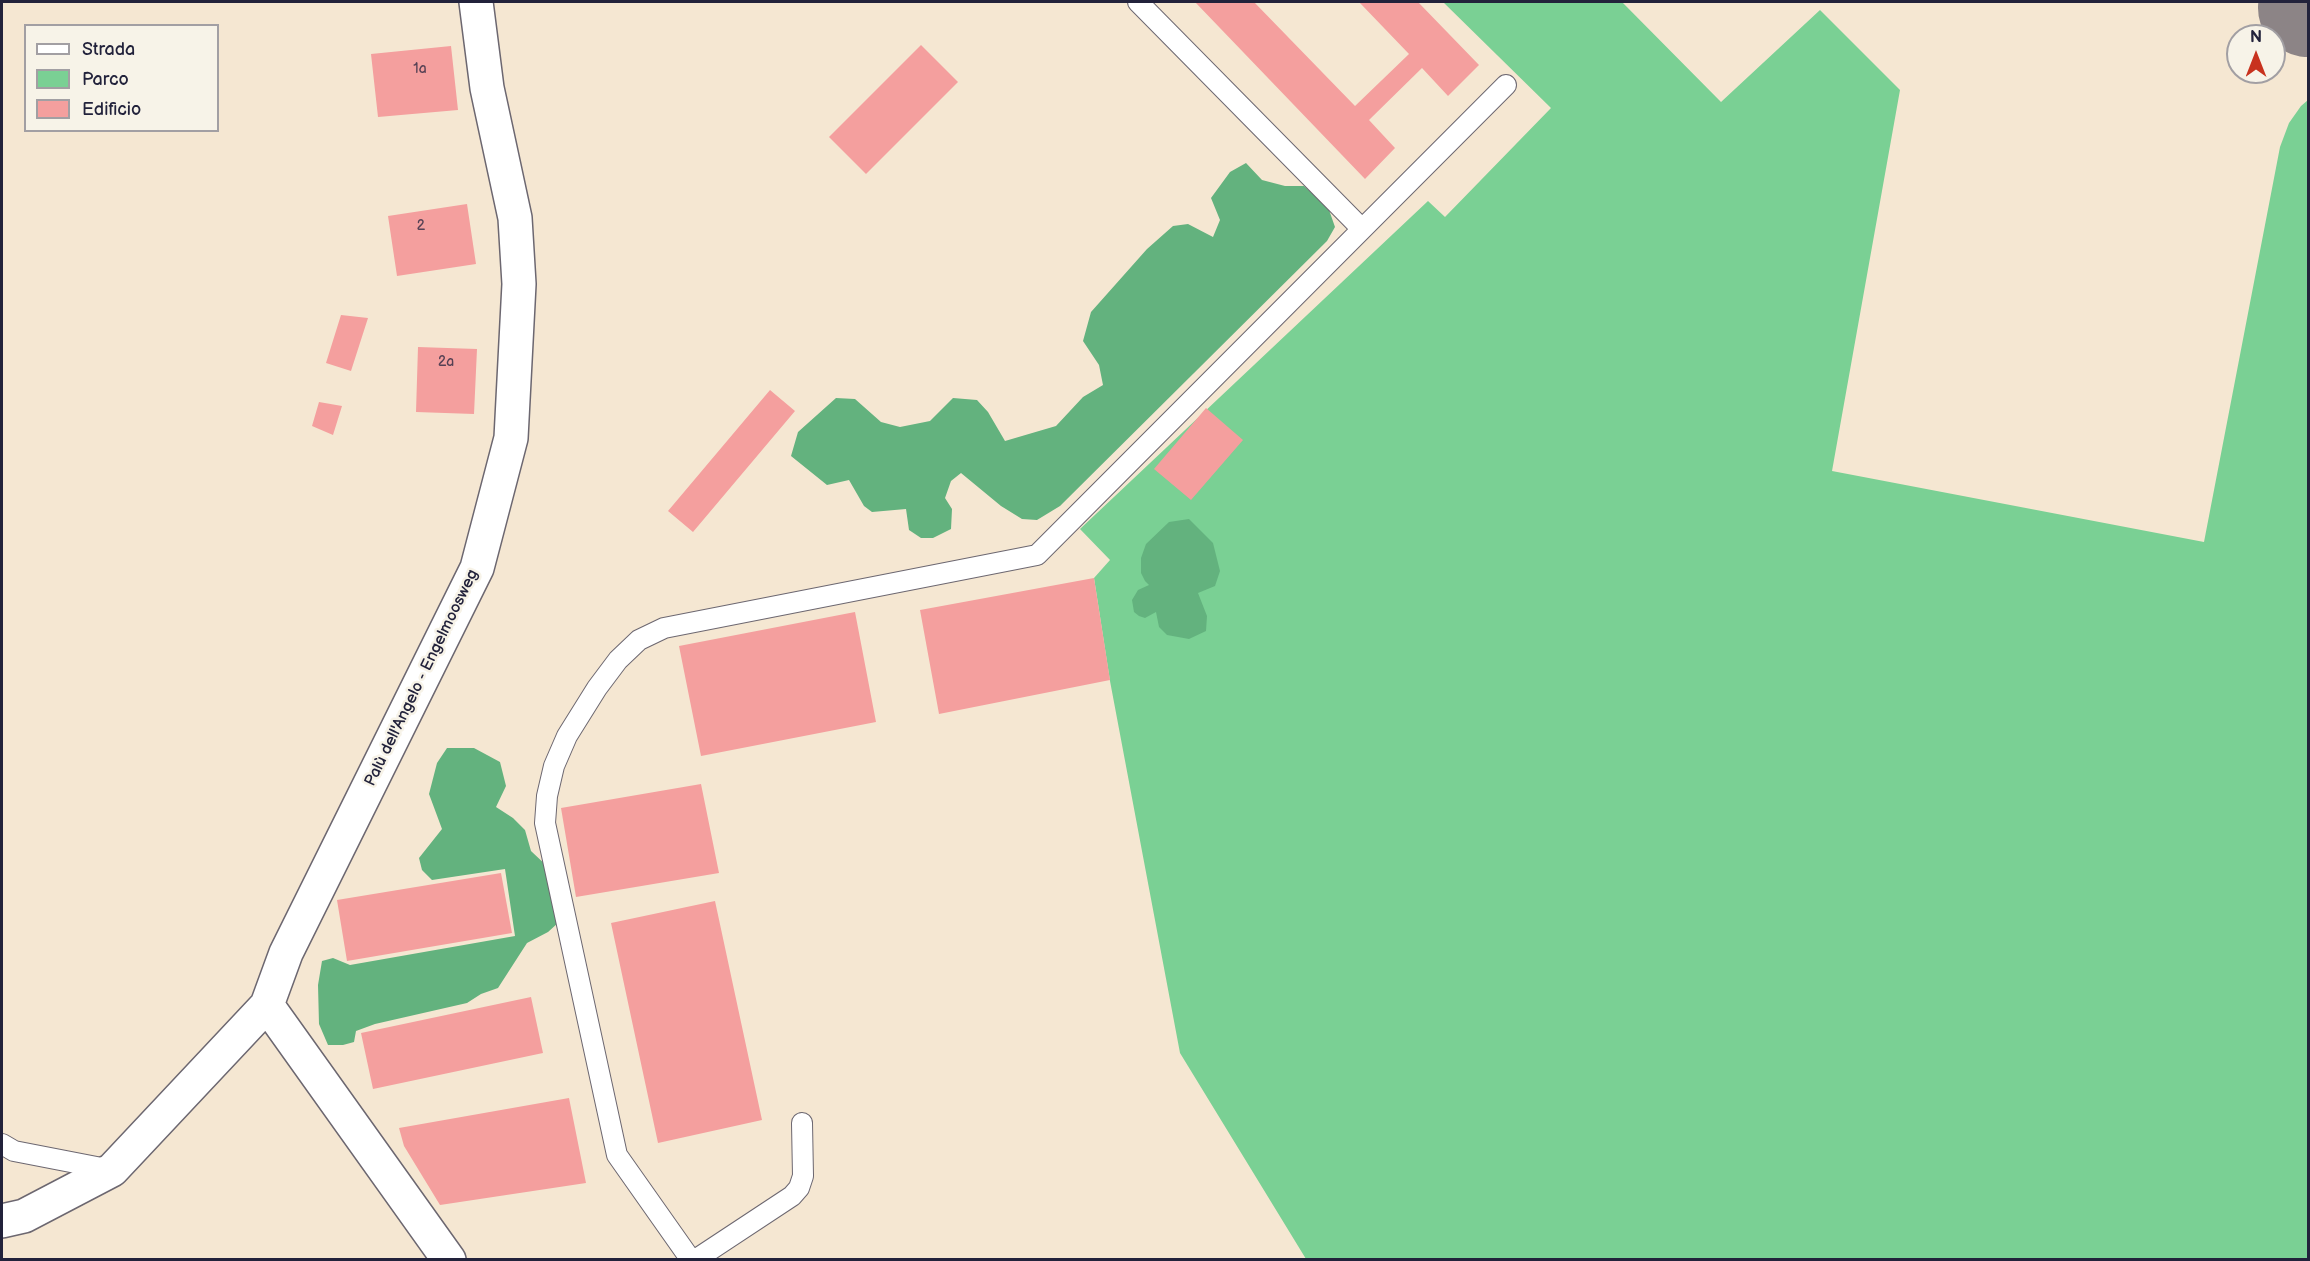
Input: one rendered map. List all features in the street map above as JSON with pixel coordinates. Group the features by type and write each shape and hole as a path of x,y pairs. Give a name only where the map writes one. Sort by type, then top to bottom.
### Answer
{"street":[{"name":"Palù dell'Angelo - Engelmoosweg","path":"2,1221 24,1216 112,1170 174,1107 267,1005 286,953 477,568 511,438 519,284 515,218 487,88 476,2"},
{"path":"267,1005 449,1260"}],"lane":[{"path":"1138,2 1362,229"},
{"path":"802,1123 803,1176 799,1188 792,1196 693,1260 616,1155 545,823 547,796 554,766 567,736 597,688 618,660 639,640 664,628 1037,555 1506,85"},
{"path":"2,1144 14,1151 112,1170"}],"green space":[{"path":"1443,2 1622,2 1721,102 1820,10 1900,90 1832,471 2204,542 2280,147 2289,123 2308,100 2308,1259 1306,1259 1180,1053 1110,681 1094,578 1110,560 1080,529 1428,201 1445,217 1551,108"},
{"path":"1246,163 1262,180 1285,186 1304,186 1328,207 1335,227 1327,241 1060,506 1037,520 1022,519 1001,506 961,473 951,481 945,498 952,509 951,529 933,538 921,538 909,530 906,509 872,512 864,506 849,480 827,485 791,456 798,432 836,398 855,399 881,422 900,427 930,421 953,398 977,400 988,412 1005,441 1056,426 1083,397 1103,385 1099,365 1083,341 1091,312 1147,249 1173,226 1188,224 1213,237 1220,220 1211,198 1230,172"},
{"path":"1189,519 1213,543 1220,571 1215,586 1198,593 1207,616 1206,631 1189,639 1167,635 1159,627 1156,612 1145,618 1139,616 1134,612 1132,600 1138,590 1149,585 1141,573 1141,558 1146,544 1169,522"},
{"path":"447,748 474,748 500,762 506,786 496,807 513,818 525,830 531,851 549,868 558,923 548,932 527,943 498,988 481,994 467,1003 375,1024 356,1031 354,1042 328,1045 319,1024 318,985 322,961 333,958 350,965 515,936 505,869 432,880 422,870 419,858 442,829 429,794 437,763"}],"building":[{"path":"1195,2 1254,2 1355,106 1409,54 1359,2 1418,2 1479,65 1448,96 1422,68 1369,120 1395,148 1365,179"},
{"path":"921,45 958,82 866,174 829,137"},
{"path":"451,46 458,110 378,117 371,54"},
{"path":"467,204 476,264 397,276 388,216"},
{"path":"341,315 368,318 351,371 326,363"},
{"path":"418,347 477,349 474,414 416,412"},
{"path":"770,390 795,411 693,532 668,511"},
{"path":"319,402 342,406 333,435 312,426"},
{"path":"1206,408 1243,440 1191,500 1154,469"},
{"path":"1094,578 1110,680 939,714 920,610"},
{"path":"855,612 876,722 701,756 679,646"},
{"path":"701,784 719,873 576,897 561,808"},
{"path":"501,873 512,933 347,961 337,900"},
{"path":"715,901 762,1120 658,1143 611,923"},
{"path":"531,997 543,1053 373,1089 361,1033"},
{"path":"569,1098 586,1183 440,1205 404,1146 399,1128"}]}
